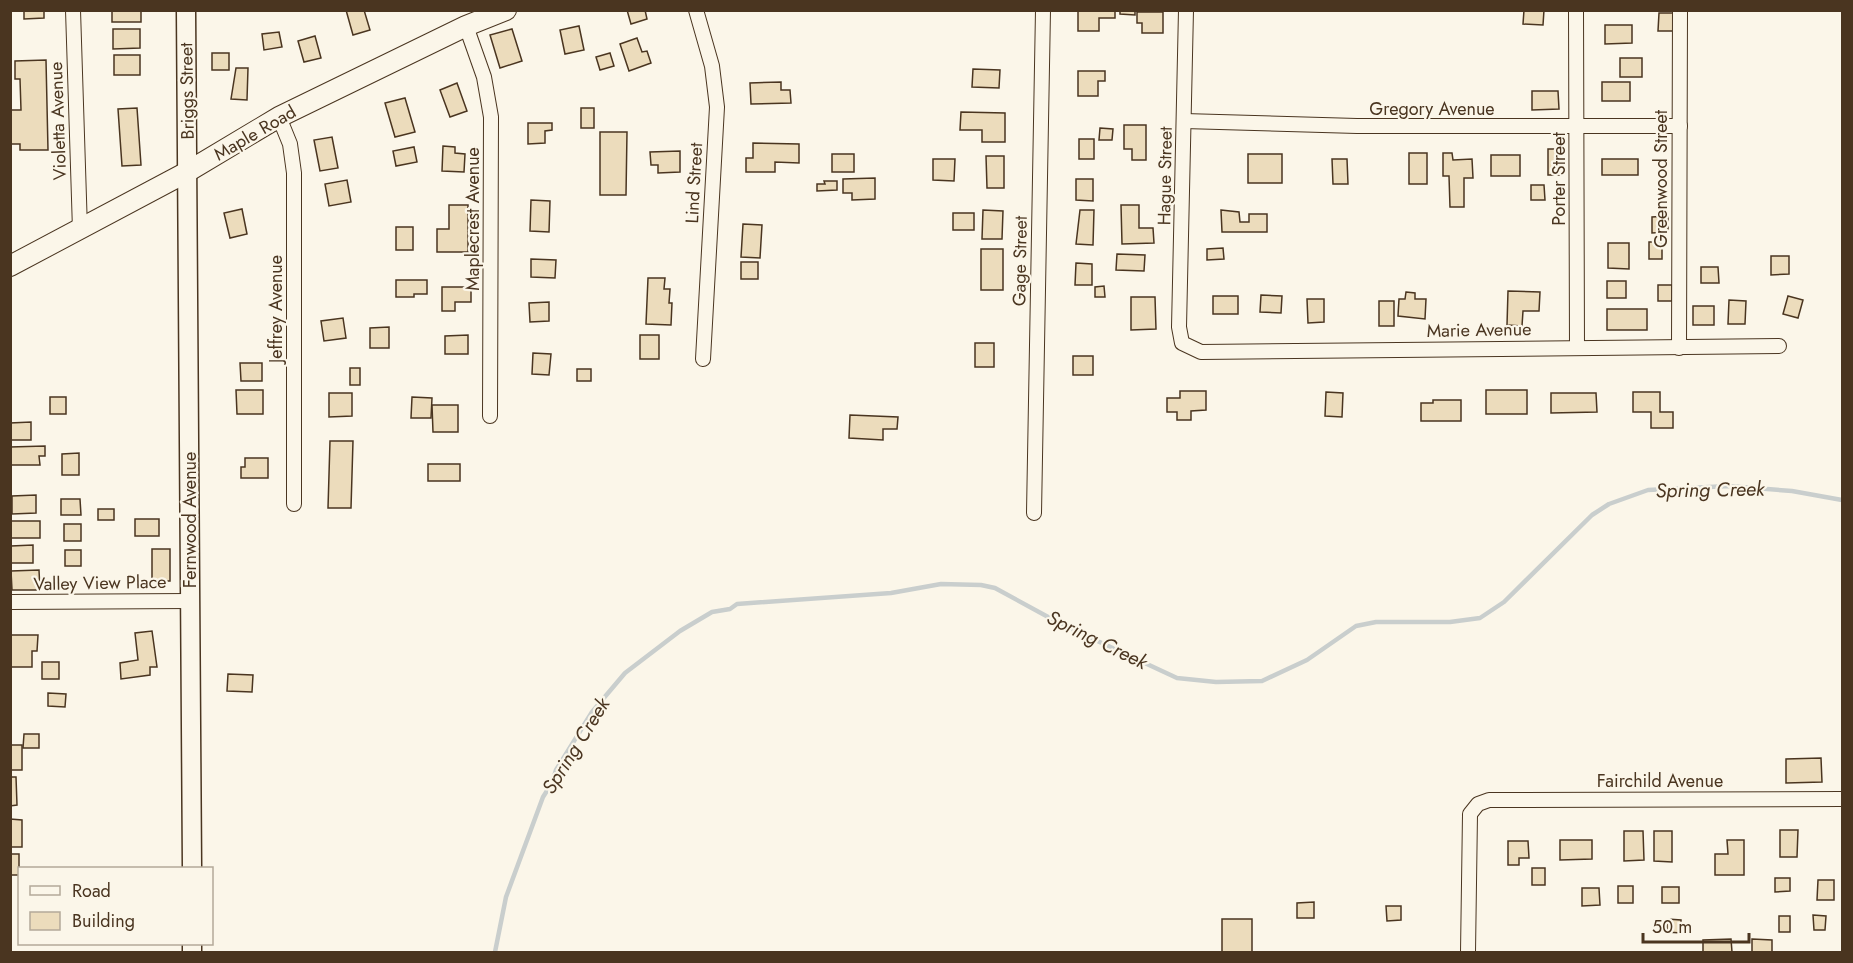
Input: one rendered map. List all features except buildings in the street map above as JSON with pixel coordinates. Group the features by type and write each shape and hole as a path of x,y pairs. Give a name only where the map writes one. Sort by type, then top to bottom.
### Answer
{"main road":[{"name":"Maple Road","path":"10,266 187,172 279,117 466,26 506,10"}],"street":[{"name":"Violetta Avenue","path":"73,10 80,230"},
{"name":"Briggs Street","path":"186,10 187,172"},
{"name":"Lind Street","path":"696,10 712,66 717,107 703,359"},
{"name":"Gage Street","path":"1034,513 1043,10"},
{"name":"Hague Street","path":"1182,343 1179,327 1186,10"},
{"name":"Porter Street","path":"1576,10 1577,347"},
{"name":"Greenwood Street","path":"1679,348 1680,10"},
{"name":"Maplecrest Avenue","path":"466,26 484,77 491,117 490,416"},
{"name":"Jeffrey Avenue","path":"279,117 291,144 294,173 294,504"},
{"name":"Gregory Avenue","path":"1184,121 1357,126 1680,126"},
{"name":"Fernwood Avenue","path":"187,172 192,867"},
{"name":"Marie Avenue","path":"1182,343 1201,352 1779,346"},
{"name":"Valley View Place","path":"10,602 190,601"},
{"name":"Fairchild Avenue","path":"1468,952 1470,814 1478,804 1489,800 1842,799"}],"waterway":[{"name":"Spring Creek","path":"495,952 506,897 543,797 552,783 556,770 592,712 625,673 680,631 712,612 730,609 737,604 891,593 941,584 981,585 995,588 1061,624 1177,678 1216,682 1262,681 1307,660 1356,626 1376,622 1450,622 1480,618 1504,602 1592,515 1609,504 1648,490 1729,486 1792,491 1842,500"}]}
